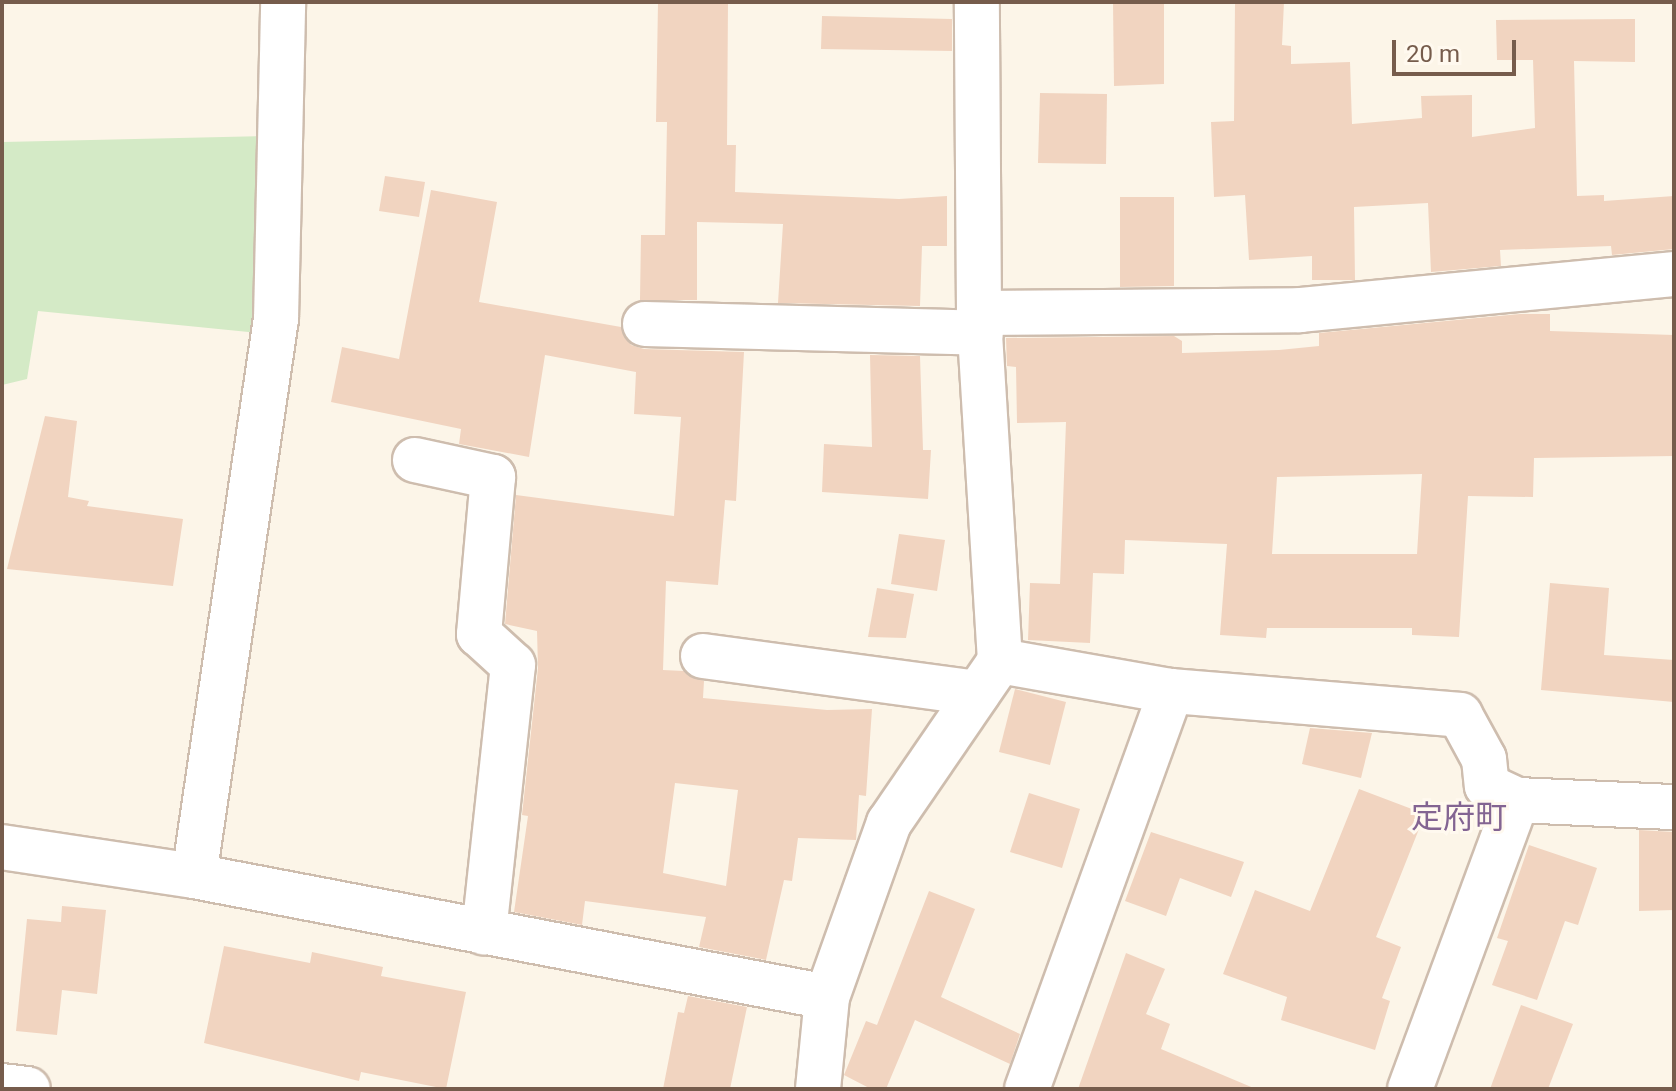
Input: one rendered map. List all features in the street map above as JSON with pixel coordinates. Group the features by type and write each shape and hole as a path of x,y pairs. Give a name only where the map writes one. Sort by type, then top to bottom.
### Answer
{"street":[{"path":"194,876 276,319 283,2"},
{"path":"818,1089 827,997 889,823 989,677 980,323 977,2"},
{"path":"645,324 980,323 1300,310 1674,274"},
{"path":"415,460 493,477 479,634 513,665 484,932"},
{"path":"703,656 1460,715 1484,759 1487,786 1517,800 1674,807"},
{"path":"1027,1089 1171,691"},
{"path":"1410,1089 1517,800"},
{"path":"2,847 194,876 827,997"},
{"path":"2,1086 28,1089"}],"green space":[{"path":"2,92 3,142 268,136 258,333 38,311 27,379 2,385"}],"building":[{"path":"658,2 728,2 727,145 736,145 735,192 899,199 947,196 947,246 922,246 920,306 778,303 783,224 697,222 697,300 640,300 641,235 665,235 667,122 656,122"},
{"path":"1113,2 1164,2 1164,84 1114,86"},
{"path":"1235,2 1284,2 1282,45 1291,46 1291,64 1350,62 1352,124 1422,118 1421,96 1472,95 1472,137 1535,128 1533,60 1497,60 1496,20 1635,19 1635,62 1574,61 1577,196 1604,195 1604,201 1674,196 1674,249 1612,255 1611,246 1500,250 1501,266 1431,272 1428,203 1354,207 1355,280 1312,280 1312,256 1249,260 1245,195 1214,197 1211,122 1234,121"},
{"path":"822,16 952,19 952,51 821,49"},
{"path":"1040,93 1107,94 1106,164 1038,163"},
{"path":"385,176 425,182 419,217 379,211"},
{"path":"431,190 497,202 479,302 621,327 631,345 644,349 744,352 736,501 725,500 718,585 666,581 663,670 684,671 704,681 703,698 827,710 872,709 866,796 859,795 856,840 798,838 792,881 784,880 766,960 699,947 706,917 585,901 582,925 514,912 528,816 522,815 538,668 537,631 505,624 516,495 674,516 681,417 634,414 636,372 545,355 529,457 459,444 461,429 331,402 342,347 399,359","holes":["675,783 738,790 726,886 663,873"]},
{"path":"1120,197 1174,197 1174,286 1120,287"},
{"path":"1520,314 1550,314 1550,331 1674,335 1674,456 1534,458 1533,497 1468,496 1459,637 1412,635 1412,628 1267,628 1266,638 1220,635 1227,544 1125,540 1124,574 1093,573 1090,643 1028,640 1030,583 1060,584 1066,422 1017,423 1016,367 1007,366 1006,338 1174,336 1182,341 1182,353 1319,346 1319,333","holes":["1422,474 1417,554 1272,554 1277,477"]},
{"path":"870,355 920,356 923,450 931,450 928,499 822,492 824,444 872,447"},
{"path":"45,416 77,421 68,497 89,501 87,506 183,519 173,586 7,569"},
{"path":"899,534 945,540 937,591 891,584"},
{"path":"1550,583 1609,588 1604,655 1674,660 1674,702 1541,690"},
{"path":"877,588 914,594 906,638 868,637"},
{"path":"1015,689 1066,702 1050,765 999,752"},
{"path":"1310,728 1372,733 1361,778 1302,764"},
{"path":"1359,789 1425,814 1376,937 1401,947 1382,998 1390,1001 1375,1050 1281,1020 1287,997 1223,974 1255,890 1310,911"},
{"path":"1029,793 1080,809 1062,868 1010,852"},
{"path":"1639,830 1674,832 1674,910 1639,911"},
{"path":"1151,832 1244,862 1231,897 1180,878 1166,916 1125,901"},
{"path":"1529,845 1597,868 1578,925 1565,921 1537,1000 1492,985 1508,941 1497,938"},
{"path":"929,891 975,909 941,997 1020,1034 1010,1064 915,1020 886,1089 871,1089 844,1075 866,1021 877,1025"},
{"path":"62,906 106,910 97,994 62,990 57,1035 16,1031 27,919 61,922"},
{"path":"224,946 310,963 312,952 383,967 381,976 466,992 446,1089 361,1072 359,1081 204,1043"},
{"path":"1126,953 1165,969 1146,1014 1170,1024 1161,1049 1256,1089 1078,1089"},
{"path":"688,996 747,1007 730,1089 663,1089 678,1012 684,1013"},
{"path":"1521,1005 1573,1024 1548,1089 1490,1089"}],"district":[{"name":"定府町","path":"1459,817"}]}
